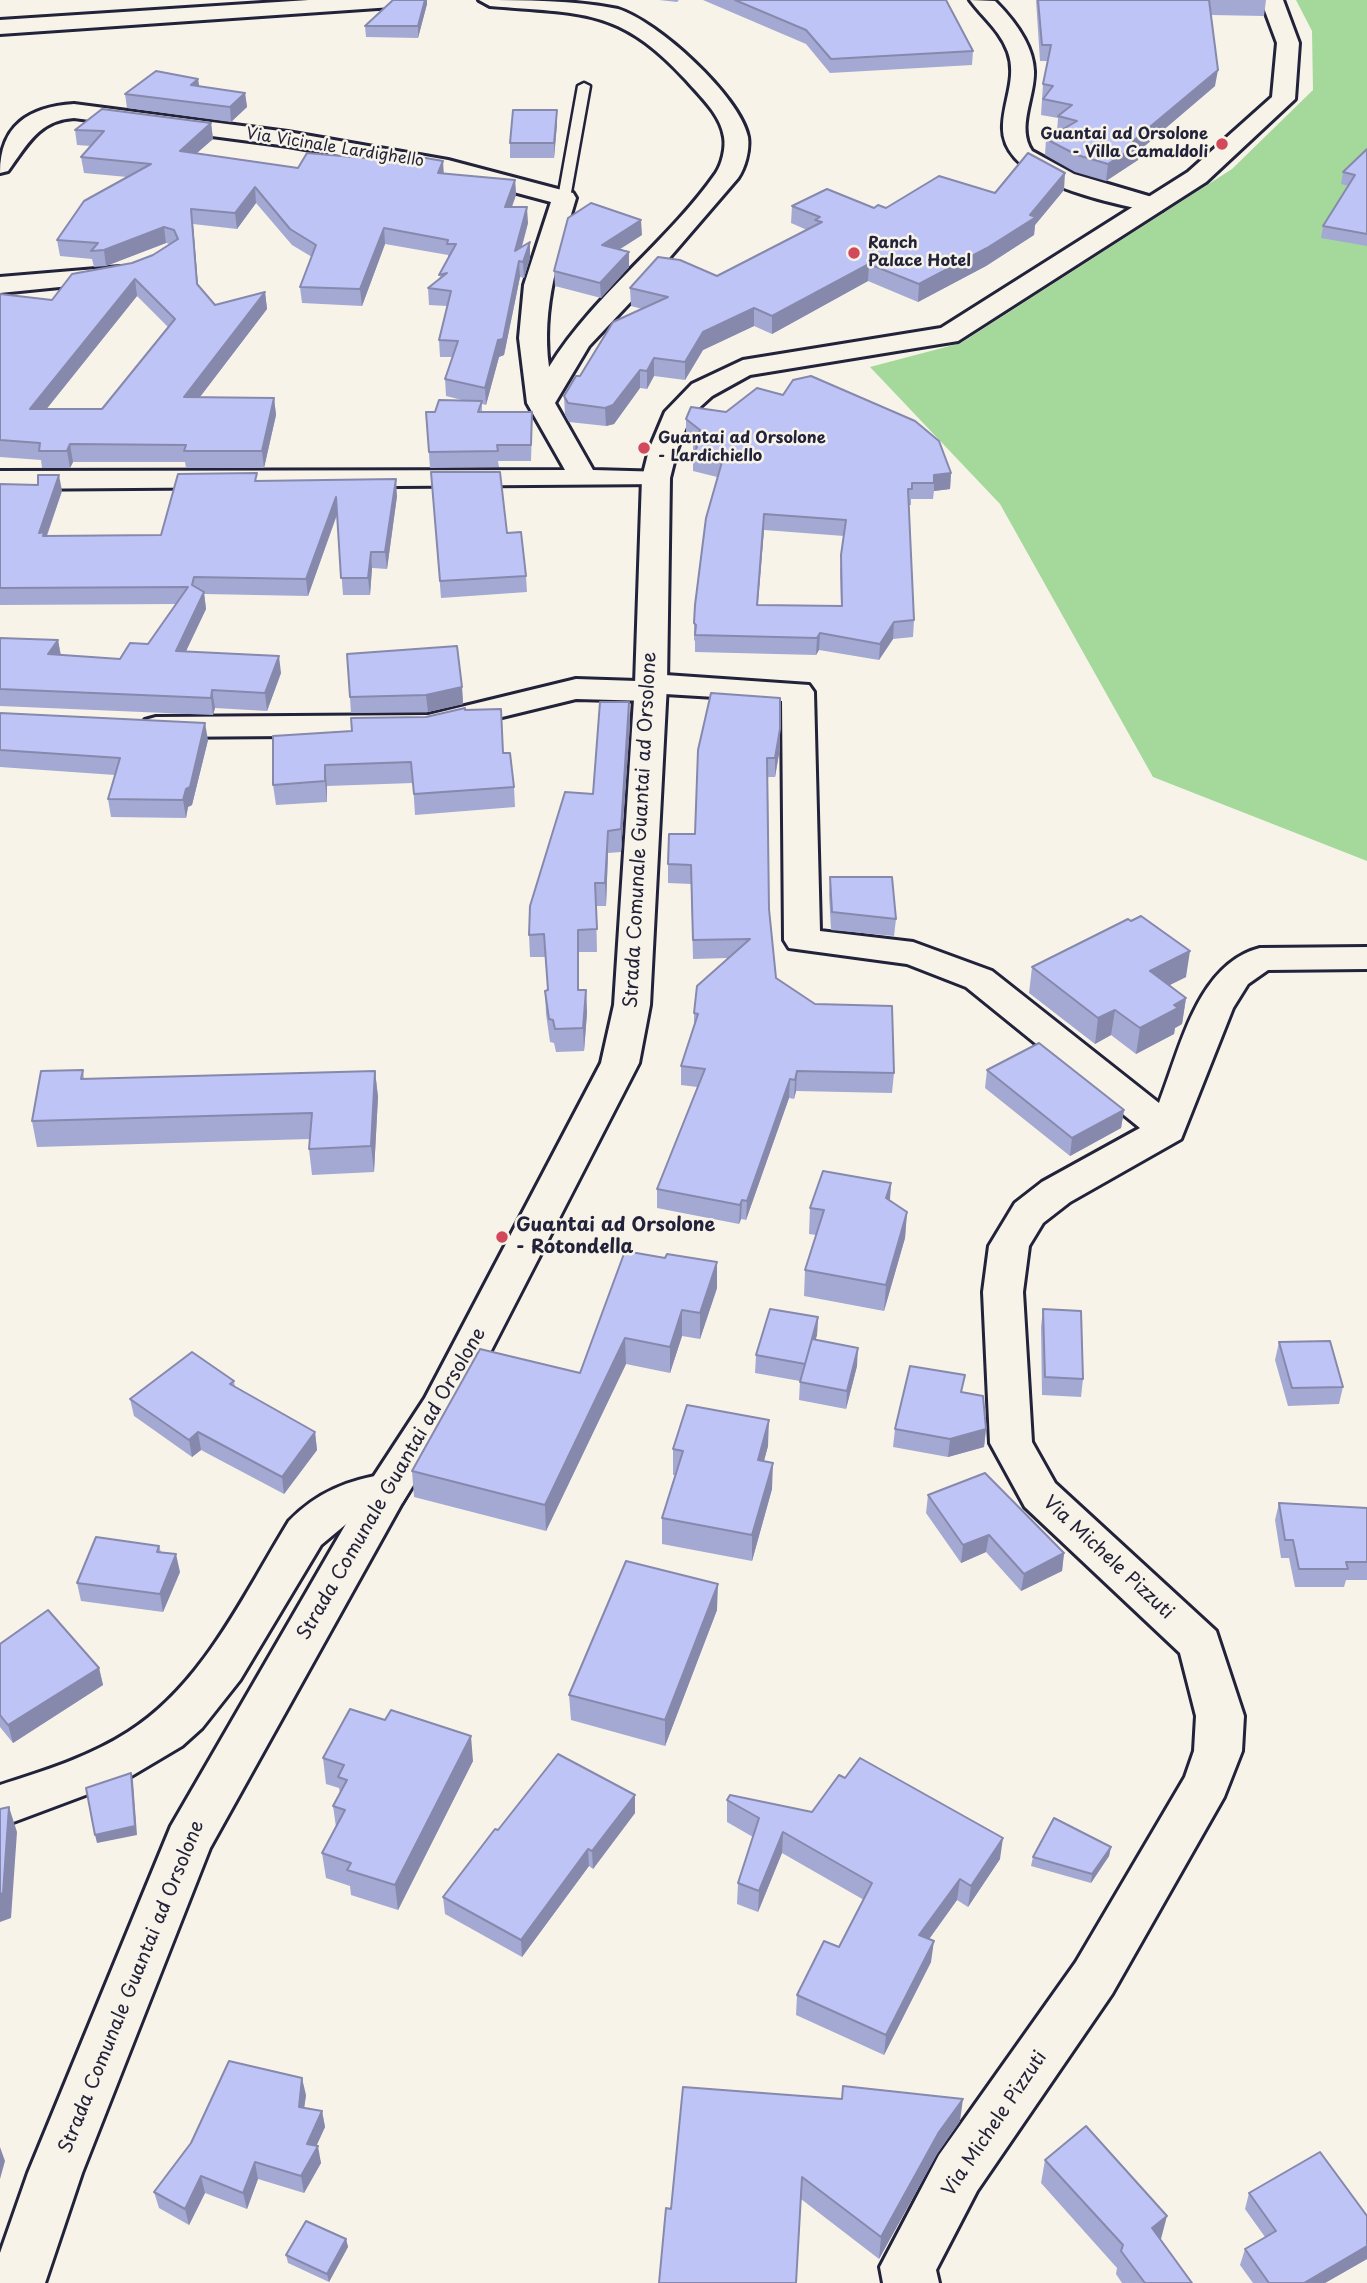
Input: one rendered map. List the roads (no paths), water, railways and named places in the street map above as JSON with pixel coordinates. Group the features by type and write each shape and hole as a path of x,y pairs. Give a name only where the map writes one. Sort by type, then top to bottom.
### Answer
{"street":[{"path":"0,27 407,0"},
{"path":"490,0 581,10 625,18 639,25 707,87 724,110 736,136 735,155 729,173 630,288 578,342 541,403"},
{"path":"981,0 1009,34 1023,63 1014,131 1022,155 1049,173 1153,205"},
{"name":"Strada Comunale Guantai ad Orsolone","path":"17,2283 55,2173 188,1841 387,1491 441,1407 620,1063 632,1005 651,688 656,478 663,450 680,412 702,390 743,368 949,335 1197,177 1283,99 1288,43 1272,0"},
{"name":"Via Vicinale Lardighello","path":"0,166 37,118 52,111 74,111 276,137 448,167 574,202"},
{"path":"574,202 537,285 532,338 541,403 584,478"},
{"path":"649,226 674,234"},
{"path":"0,285 110,277 143,267"},
{"path":"0,480 656,478"},
{"path":"120,726 215,728 428,725 576,689 798,692 802,940 913,953 979,979 1167,1130 1214,1008 1234,976 1260,959 1367,958"},
{"name":"Via Michele Pizzuti","path":"911,2283 908,2267 958,2173 1094,1978 1207,1783 1218,1751 1220,1716 1200,1644 1040,1495 1011,1443 1003,1292 1009,1246 1029,1213 1056,1192 1167,1130"},
{"path":"0,1806 93,1774 165,1732 208,1688 305,1532 321,1515 345,1499 387,1491"}],"lane":[{"path":"574,202 584,86"}],"place":[{"name":"Guantai ad Orsolone - Villa Camaldoli","path":"1222,144"},
{"name":"Ranch Palace Hotel","path":"854,253"},
{"name":"Guantai ad Orsolone - Lardichiello","path":"644,448"},
{"name":"Guantai ad Orsolone - Rotondella","path":"502,1237"}]}
